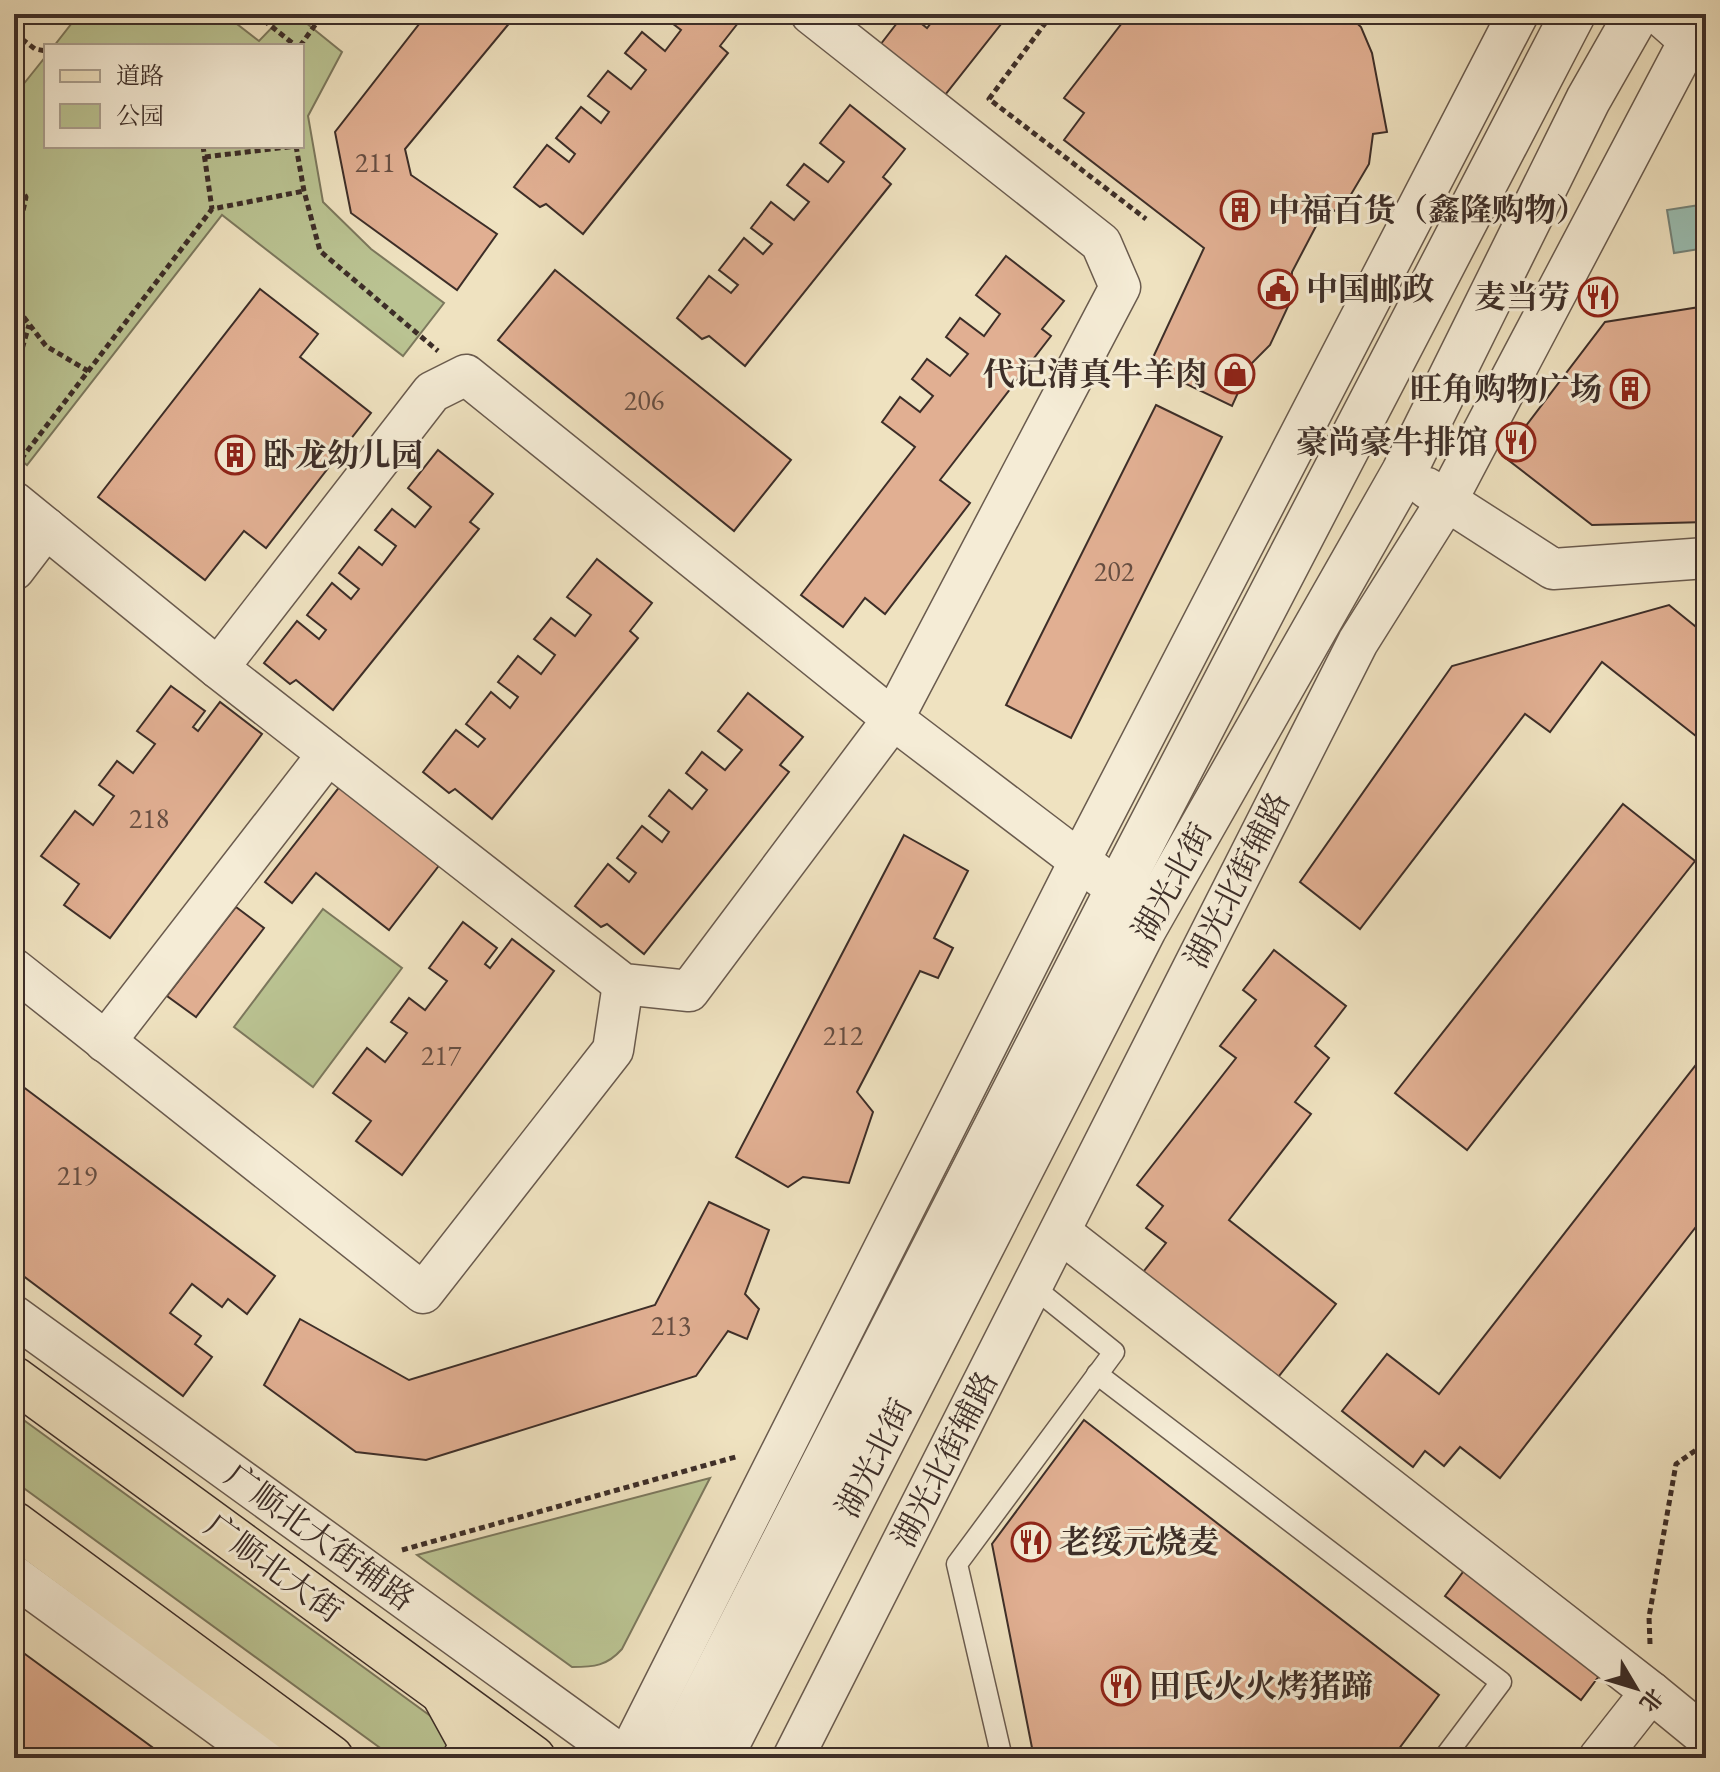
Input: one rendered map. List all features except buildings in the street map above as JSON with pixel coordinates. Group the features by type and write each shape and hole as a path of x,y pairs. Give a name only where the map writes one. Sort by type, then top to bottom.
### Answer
{"main road":[{"name":"广顺北大街","path":"14,1379 533,1758"},
{"path":"14,1524 331,1758"},
{"path":"442,1691 473,1747 465,1758"}],"street":[{"path":"14,502 218,668 623,984 689,991 893,719 1120,287 1101,243 811,14"},
{"path":"626,1758 1079,862 1518,14"},
{"name":"湖光北街","path":"720,1758 1134,903 1573,14"},
{"name":"湖光北街","path":"673,1758 1134,903 1404,472 1588,100 1637,14"},
{"name":"湖光北街辅路","path":"793,1758 1358,642 1446,502 1691,31"},
{"path":"218,668 432,392 466,375 893,719 1134,903"},
{"path":"1404,472 1553,569 1706,558"},
{"path":"14,570 46,528"},
{"path":"105,1042 328,754"},
{"path":"14,969 423,1293 613,1050 623,984"},
{"path":"1060,1232 1706,1737"},
{"name":"广顺北大街辅路","path":"14,1316 626,1758"},
{"path":"14,1576 264,1758"},
{"path":"1599,1758 1651,1692"}],"lane":[{"path":"1002,1758 957,1564 1114,1352 1032,1286"},
{"path":"1097,1374 1501,1682 1444,1758"}],"path":[{"path":"212,21 217,14"},
{"path":"256,14 295,44"},
{"path":"300,44 323,14"},
{"path":"1052,14 989,99 1146,219"},
{"path":"14,33 35,49 44,51"},
{"path":"203,148 212,209"},
{"path":"205,157 279,148"},
{"path":"296,148 320,251 466,375"},
{"path":"14,178 26,197 14,252"},
{"path":"14,468 212,209 304,191"},
{"path":"14,269 19,311 46,346 88,371"},
{"path":"14,377 29,324"},
{"path":"1651,1692 1649,1617 1676,1464 1706,1443"},
{"path":"391,1554 740,1456"}],"green space":[{"path":"79,14 224,14 259,41 285,14 295,14 342,52 308,116 323,202 371,249 444,303 403,356 222,215 27,465 14,455 14,96 44,58 44,148 304,148 304,44 56,44"},
{"path":"323,909 402,968 313,1087 234,1027"},
{"path":"14,1413 447,1728 452,1758 394,1758 14,1481"},
{"path":"710,1478 622,1649 600,1664 572,1667 417,1555"}],"water":[{"path":"1706,204 1706,248 1674,253 1667,210"}],"place":[{"name":"中福百货（鑫隆购物）","path":"1240,210"},
{"name":"中国邮政","path":"1278,289"},
{"name":"麦当劳","path":"1598,297"},
{"name":"代记清真牛羊肉","path":"1235,374"},
{"name":"旺角购物广场","path":"1630,389"},
{"name":"豪尚豪牛排馆","path":"1516,442"},
{"name":"卧龙幼儿园","path":"235,455"},
{"name":"老绥元烧麦","path":"1031,1542"},
{"name":"田氏火火烤猪蹄","path":"1121,1686"}]}
